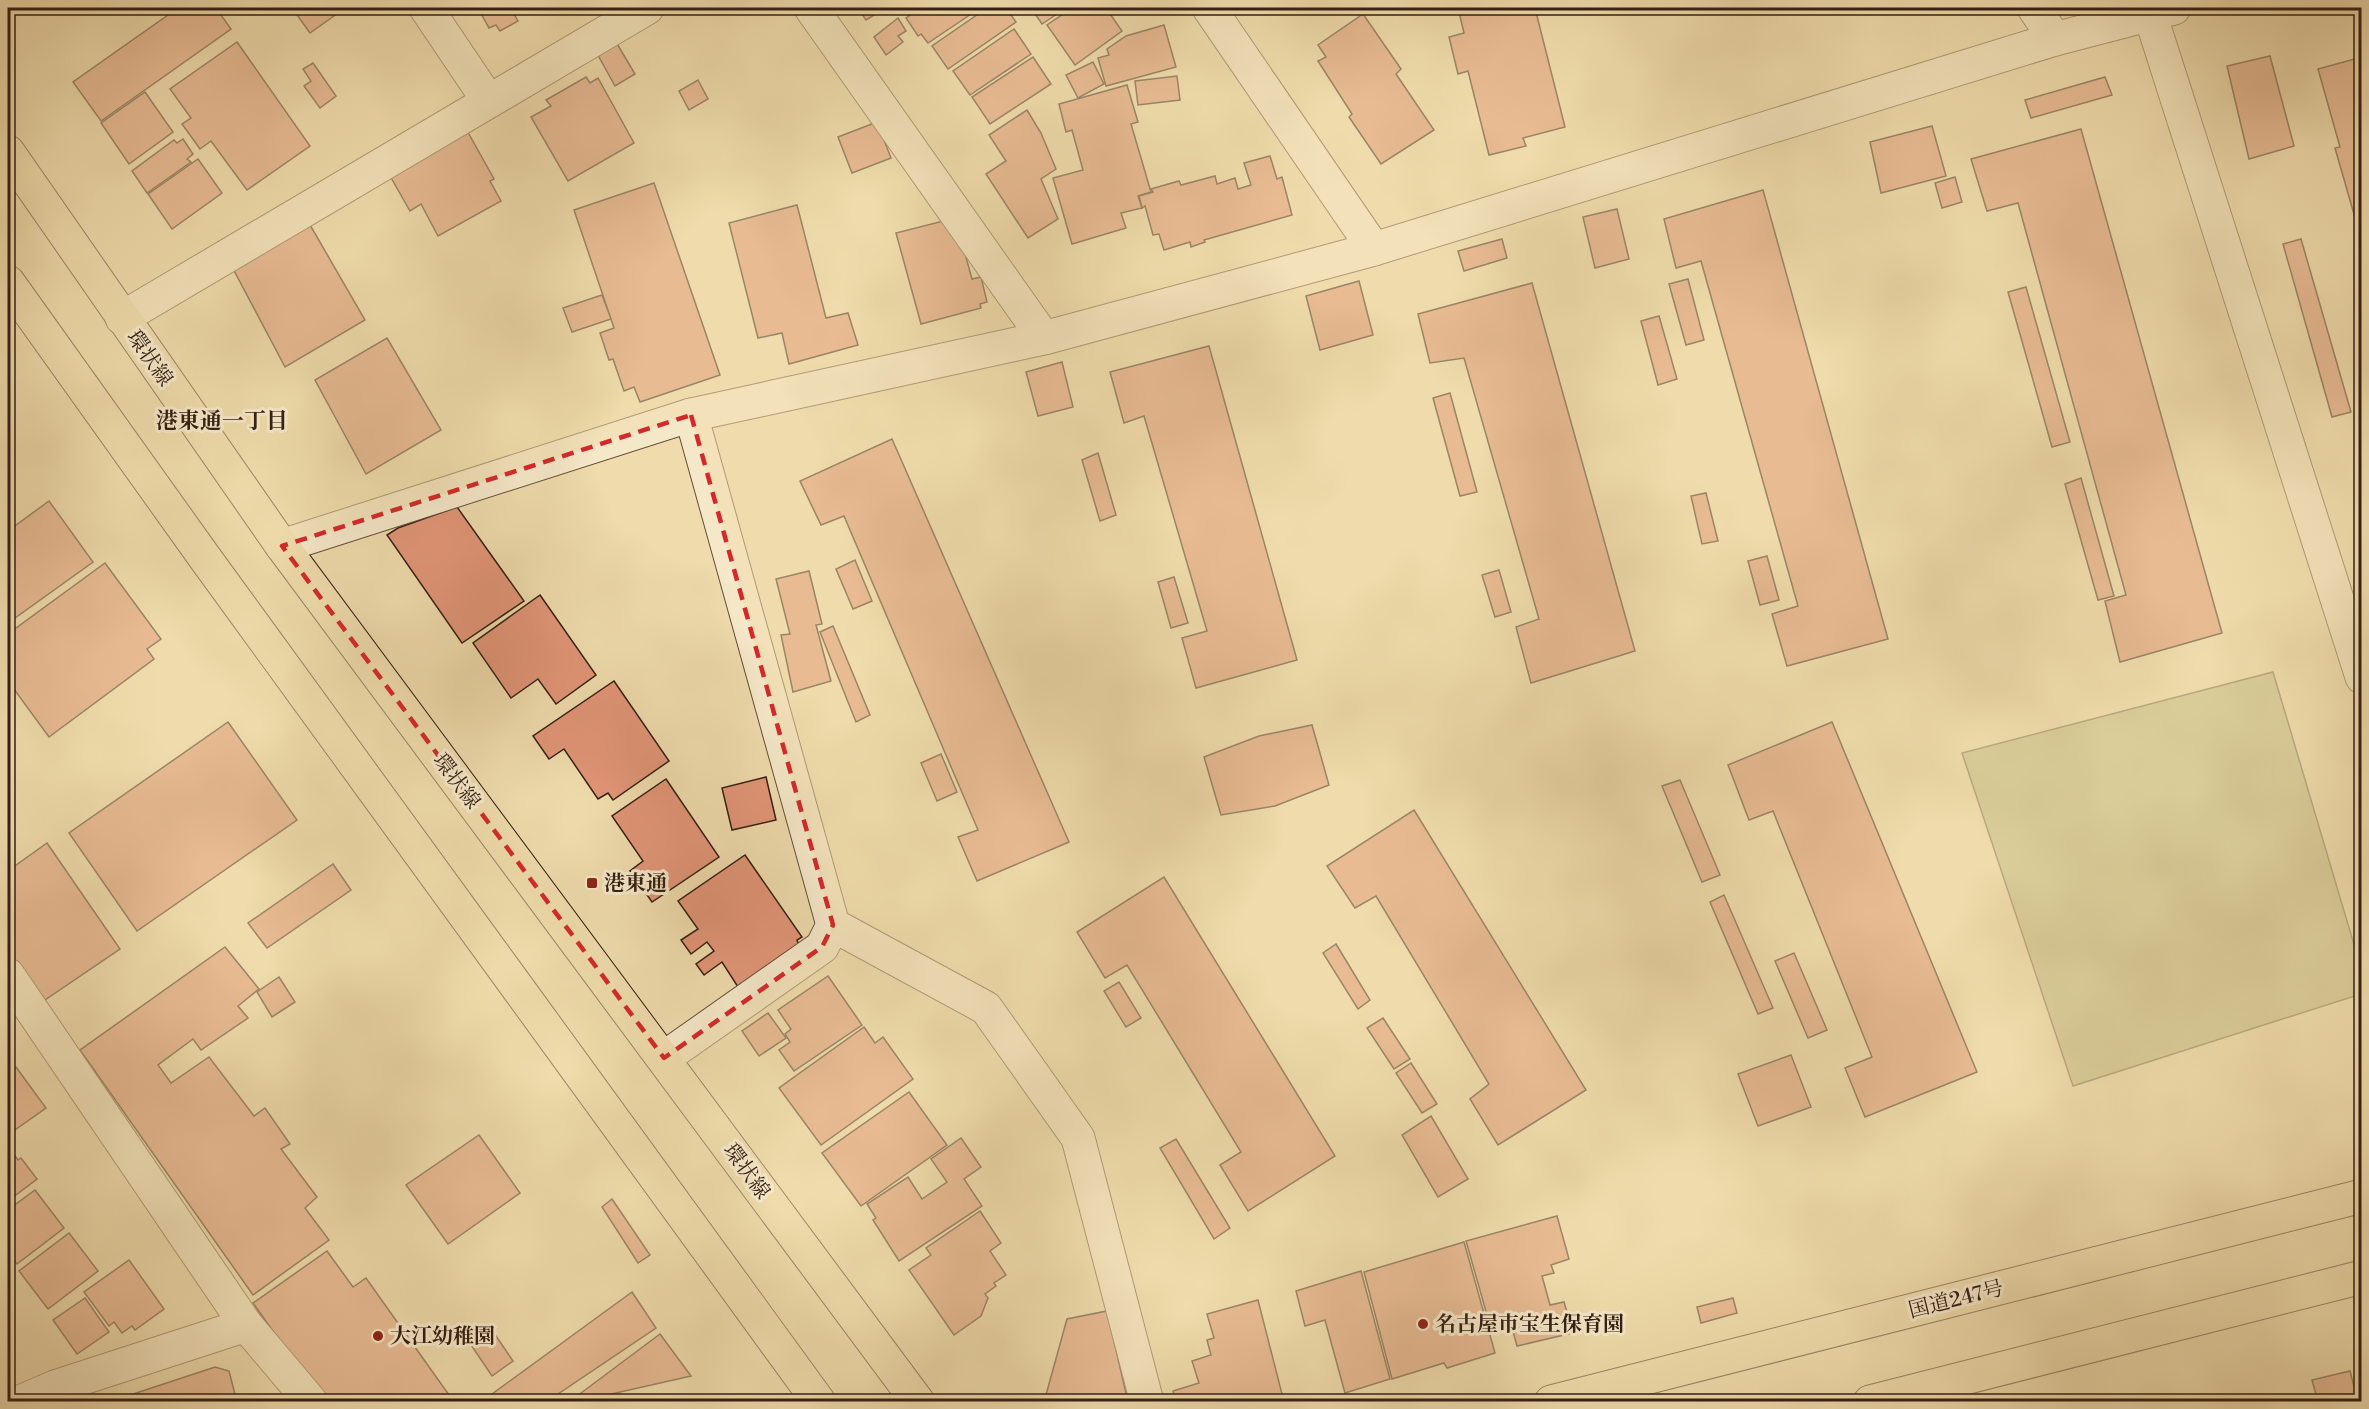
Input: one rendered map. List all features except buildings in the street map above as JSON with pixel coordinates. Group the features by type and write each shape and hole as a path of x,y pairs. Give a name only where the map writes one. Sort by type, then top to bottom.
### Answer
{"main road":[{"name":"環状線","path":"8,152 282,546 918,1401"},
{"path":"8,282 219,578 819,1401"},
{"name":"国道247号","path":"1551,1401 2361,1196"},
{"path":"1870,1401 2361,1277"}],"street":[{"path":"426,8 488,100"},
{"path":"122,318 647,8"},
{"path":"811,8 1044,338"},
{"path":"1209,8 1374,249"},
{"path":"2034,8 2055,39"},
{"path":"282,546 691,415 1044,338 1374,249 2055,39 2162,11 2361,677"},
{"path":"664,1058 822,947 833,925 691,415"},
{"path":"833,925 986,1008 1078,1138 1147,1401"},
{"path":"8,975 246,1325 312,1401"},
{"path":"20,1401 55,1387 246,1325"}],"highlighted area":[{"path":"691,415 833,925 822,947 664,1058 282,546"}],"shaded area":[{"path":"2273,672 2361,968 2361,994 2073,1086 1962,753"}],"place":[{"name":"港東通","path":"592,883"},
{"name":"名古屋市宝生保育園","path":"1423,1324"},
{"name":"大江幼稚園","path":"378,1336"}],"district":[{"name":"港東通一丁目","path":"222,420"}]}
